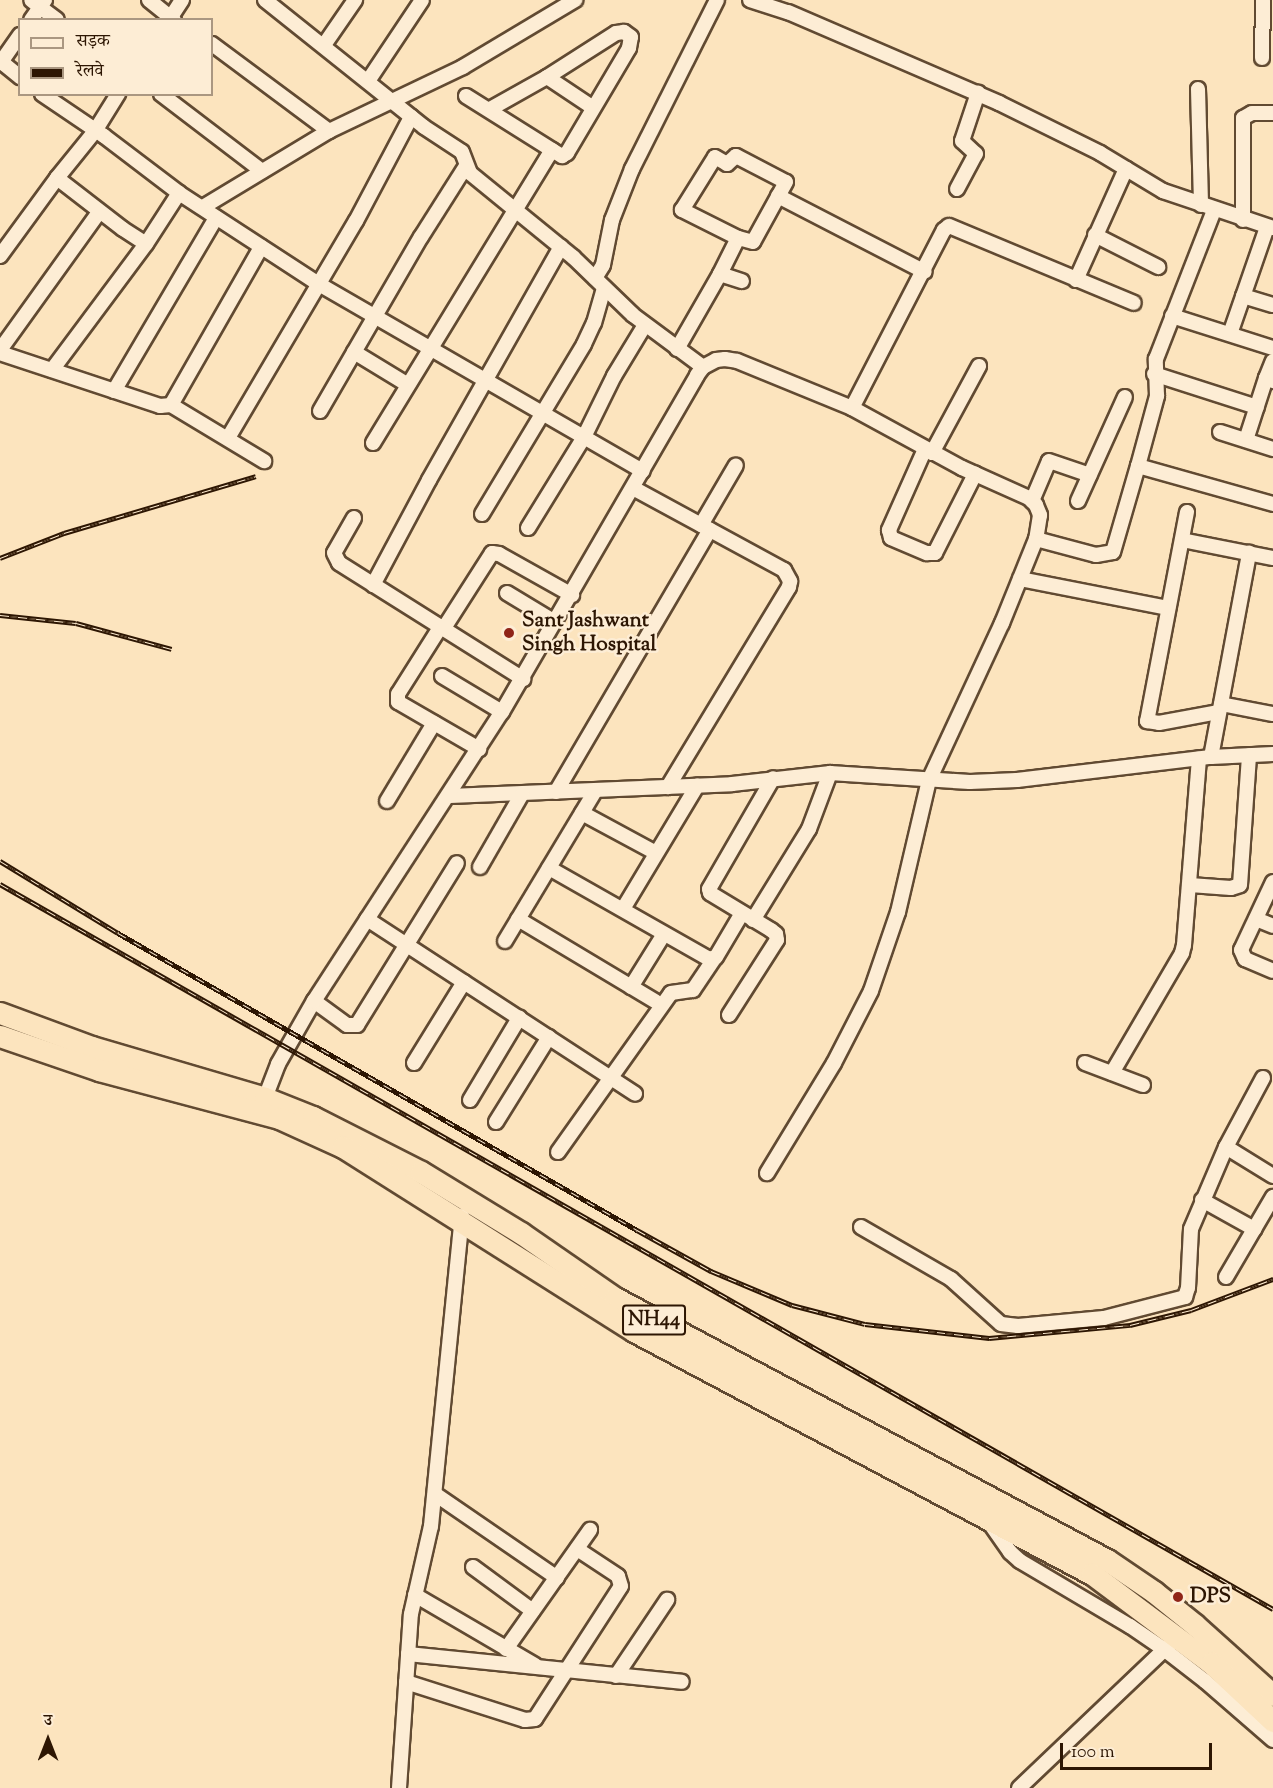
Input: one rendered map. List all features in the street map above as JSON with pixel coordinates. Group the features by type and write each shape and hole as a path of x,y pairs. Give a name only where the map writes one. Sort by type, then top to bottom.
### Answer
{"highway":[{"name":"NH44","path":"0,1013 92,1047 265,1098 313,1117 470,1200 634,1309 1107,1560 1154,1592 1273,1695"},
{"name":"NH44","path":"0,1036 99,1070 279,1118 343,1147 634,1331 1092,1574 1171,1643 1211,1663 1273,1721"}],"street":[{"path":"149,0 170,18"},
{"path":"172,18 183,0"},
{"path":"265,0 394,101 411,117 462,152 470,173 561,247 645,325 703,368"},
{"path":"324,45 355,0"},
{"path":"369,81 422,0"},
{"path":"203,207 329,131 463,67 575,0"},
{"path":"482,514 592,329 612,220 632,169 717,0"},
{"path":"750,0 788,12 978,93 1100,153 1163,191 1207,208 1270,227 1230,334"},
{"path":"1262,58 1263,0"},
{"path":"32,18 38,2 55,18"},
{"path":"466,96 562,156 567,153 592,107 629,48 631,42 628,34 616,33 547,77 490,109"},
{"path":"18,38 4,56 3,62 18,75"},
{"path":"213,45 329,131"},
{"path":"547,77 592,107"},
{"path":"1036,539 1096,555 1106,556 1113,552 1156,396 1154,374 1156,359 1207,208 1198,89"},
{"path":"957,189 976,156 976,151 962,141 978,93"},
{"path":"45,96 179,194 203,207 216,218 317,283 643,471"},
{"path":"0,256 57,178 95,131 117,96"},
{"path":"164,96 262,171"},
{"path":"1244,220 1243,118 1252,112 1273,113"},
{"path":"228,438 356,220 411,117"},
{"path":"373,443 552,150"},
{"path":"736,156 786,182 753,242 738,238 682,210 715,157 727,164 736,156"},
{"path":"320,411 375,315 466,166"},
{"path":"1076,280 1126,169"},
{"path":"57,178 99,212 146,244"},
{"path":"52,370 146,244 179,194"},
{"path":"778,196 925,272"},
{"path":"99,212 0,351 160,406 171,405 264,461"},
{"path":"114,391 216,218"},
{"path":"852,408 925,272 944,230 949,226 1134,303"},
{"path":"1095,235 1158,267"},
{"path":"677,349 738,238"},
{"path":"171,405 261,247"},
{"path":"373,585 429,480 561,247"},
{"path":"720,274 742,281"},
{"path":"1243,296 1273,305"},
{"path":"1172,316 1273,348"},
{"path":"528,528 584,437 614,376 645,325"},
{"path":"354,352 408,384"},
{"path":"265,1098 278,1064 314,1001 450,796 523,679 703,368 716,360 737,361 852,408 928,451 1032,501 1040,515 1036,539 1020,579 929,780 898,912 880,968 860,1016 767,1173"},
{"path":"1246,440 1269,379 1273,360"},
{"path":"975,474 935,553 927,553 888,535 891,523 928,451 979,366"},
{"path":"1154,374 1257,407"},
{"path":"1078,501 1125,397"},
{"path":"1220,432 1273,449"},
{"path":"1032,501 1049,461 1090,475"},
{"path":"556,792 706,527 736,465"},
{"path":"1138,466 1273,504"},
{"path":"633,488 789,574 789,586 668,787"},
{"path":"1187,512 1147,721 1159,723 1220,708 1273,714"},
{"path":"354,518 335,549 334,556 339,563 523,679"},
{"path":"1182,540 1273,558"},
{"path":"479,749 400,706 398,697 492,553 499,554 572,595"},
{"path":"1112,1073 1182,953 1205,758 1220,708 1249,553"},
{"path":"1020,579 1168,608"},
{"path":"507,593 555,622"},
{"path":"442,676 502,712"},
{"path":"387,801 434,723"},
{"path":"450,796 697,786 830,773 873,774 970,783 1017,780 1205,758 1273,754"},
{"path":"1190,885 1231,888 1240,885 1249,755"},
{"path":"558,1152 671,993 693,990 713,960 748,916 809,829 830,773"},
{"path":"729,1015 777,940 776,934 710,893 709,889 772,778"},
{"path":"623,909 697,786"},
{"path":"505,941 595,791"},
{"path":"480,867 522,794"},
{"path":"582,813 656,853"},
{"path":"314,1001 347,1025 357,1025 457,863"},
{"path":"549,868 713,960"},
{"path":"1273,882 1241,955 1273,971"},
{"path":"367,919 635,1094"},
{"path":"518,919 654,1001"},
{"path":"1256,919 1273,926"},
{"path":"631,987 664,934"},
{"path":"414,1063 464,982"},
{"path":"470,1100 519,1018"},
{"path":"496,1122 549,1037"},
{"path":"1085,1063 1143,1085"},
{"path":"861,1227 951,1279 1001,1324 1082,1322 1185,1297 1188,1288 1191,1229 1226,1147 1263,1078"},
{"path":"1226,1147 1273,1176"},
{"path":"1226,1276 1273,1197"},
{"path":"399,1788 408,1654 415,1595 427,1547 435,1494 459,1220 470,1200"},
{"path":"1202,1200 1254,1229"},
{"path":"435,1494 557,1578"},
{"path":"506,1648 590,1530"},
{"path":"406,1682 529,1720 538,1716 621,1582 618,1576 577,1549"},
{"path":"473,1567 533,1611"},
{"path":"415,1595 541,1668"},
{"path":"616,1676 666,1600"},
{"path":"1019,1788 1171,1643 1273,1740"},
{"path":"408,1654 682,1682"},
{"path":"1253,1677 1273,1686"}],"railway":[{"path":"0,558 64,533 256,476"},
{"path":"0,615 76,623 172,649"},
{"path":"0,861 118,933 637,1230 711,1271 792,1305 865,1324 989,1338 1130,1325 1191,1310 1273,1279"},
{"path":"0,884 1273,1609"}],"place":[{"name":"Sant Jashwant Singh Hospital","path":"509,633"},
{"name":"DPS","path":"1178,1597"}]}
